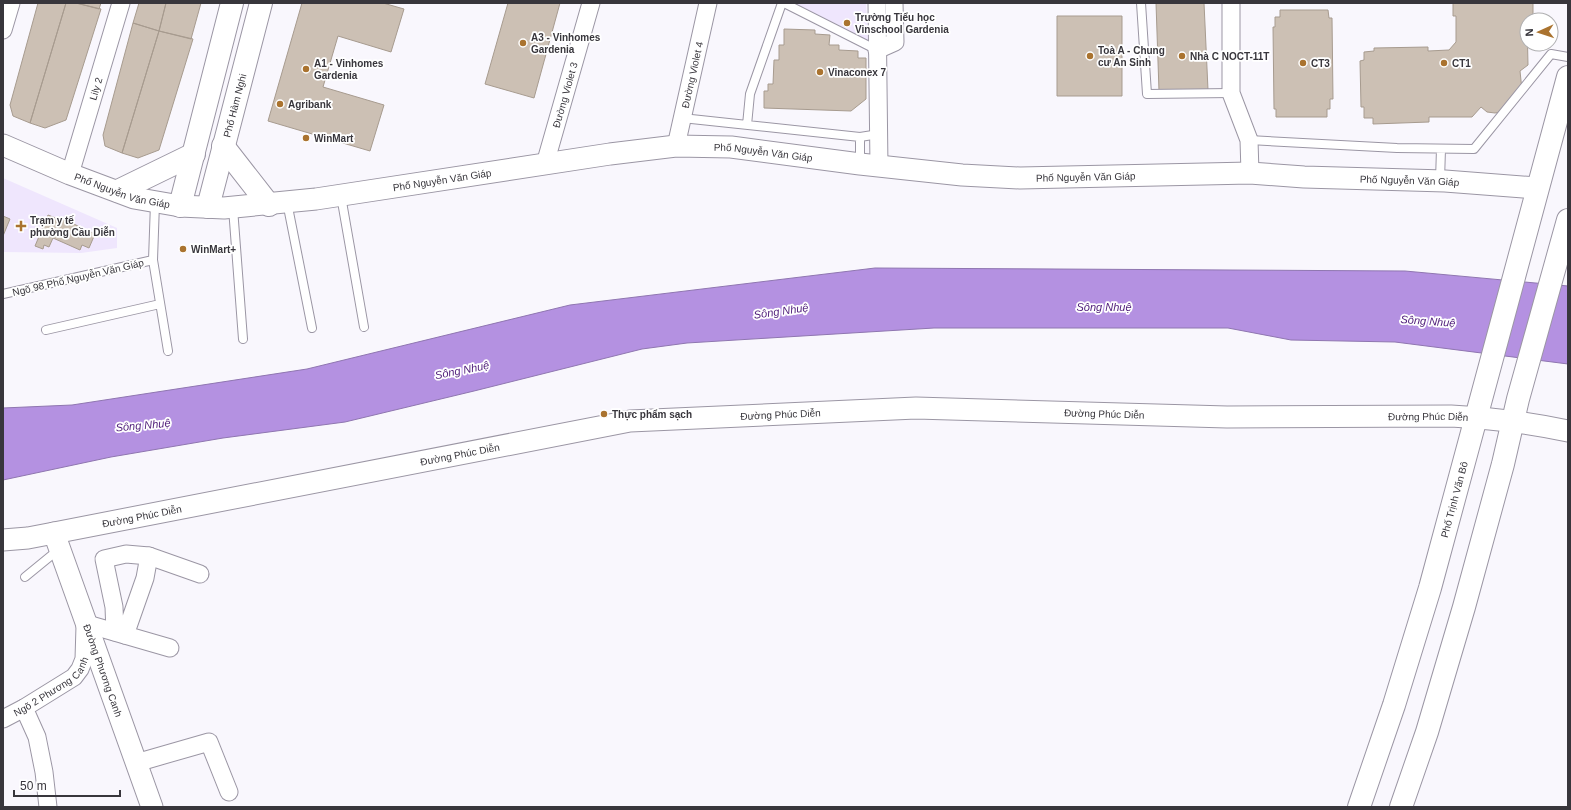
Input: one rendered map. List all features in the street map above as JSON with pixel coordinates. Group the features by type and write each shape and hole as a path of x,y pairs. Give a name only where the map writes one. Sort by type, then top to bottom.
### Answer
{"main road":[{"path":"180,206 232,3"},
{"name":"Phố Hàm Nghi","path":"208,207 261,3"},
{"name":"Phố Trịnh Văn Bô","path":"1359,807 1394,705 1430,588 1568,77"},
{"path":"223,146 278,204"},
{"path":"118,191 194,154"},
{"path":"1400,807 1427,732 1464,607 1503,464 1518,399 1568,220"}],"street":[{"path":"3,30 11,3"},
{"name":"Lily 2","path":"70,174 121,3"},
{"name":"Đường Violet 3","path":"545,164 591,3"},
{"name":"Đường Violet 4","path":"676,146 708,3"},
{"path":"870,166 879,134 877,3"},
{"path":"877,50 895,42 894,3"},
{"path":"1231,3 1231,93 1249,140 1250,173"},
{"name":"Phố Nguyễn Văn Giáp","path":"3,144 70,174 134,198 180,206 233,208 278,204 610,154 676,146 732,147 870,166 962,175 1020,178 1250,173 1304,177 1440,181 1538,188"},
{"name":"Đường Phúc Diễn","path":"3,540 57,541 630,421 916,408 1227,417 1475,418 1568,431"},
{"name":"Đường Phương Canh","path":"57,541 152,807"},
{"path":"120,633 104,559 126,554 149,556 200,574"},
{"path":"120,633 145,578 149,556"},
{"path":"86,622 170,648"},
{"name":"Ngõ 2 Phương Canh","path":"3,719 24,708 74,677 84,660 86,622"},
{"path":"24,708 37,737 44,772 48,807"},
{"path":"136,764 209,742 229,792"}],"lane":[{"path":"747,125 750,94 783,3 877,50"},
{"path":"1141,3 1147,94 1231,93"},
{"path":"1249,140 1357,146 1474,149 1551,54 1568,57"},
{"path":"682,118 860,137 879,134"},
{"path":"860,137 870,166"},
{"path":"1440,181 1441,149"},
{"path":"340,195 364,327"},
{"path":"155,202 153,260 168,351"},
{"path":"278,204 312,328"},
{"path":"233,208 244,339"},
{"name":"Ngõ 98 Phố Nguyễn Văn Giáp","path":"3,294 153,260"},
{"path":"46,330 160,304"},
{"path":"25,577 57,541"}],"shaded area":[{"name":"Trường Tiểu học Vinschool Gardenia","path":"787,3 866,3 868,43"},
{"path":"3,178 117,228 117,248 81,253 3,252"}],"water":[{"name":"Sông Nhuệ","path":"875,268 1405,271 1568,286 1568,364 1395,342 1291,340 1228,328 934,328 687,343 642,349 345,422 223,438 111,457 3,480 3,408 72,405 307,369 570,305"}],"building":[{"path":"38,3 66,3 30,123 13,116 10,105"},
{"path":"66,3 76,3 101,9 66,120 45,128 30,123"},
{"path":"76,3 101,3 99,9"},
{"path":"139,3 166,3 159,31 133,23"},
{"path":"166,3 201,3 191,39 159,31"},
{"name":"A1 - Vinhomes Gardenia","path":"302,3 383,3 404,9 391,52 338,36 323,87 384,105 370,151 268,121"},
{"name":"A3 - Vinhomes Gardenia","path":"508,3 560,3 534,98 485,84"},
{"name":"Nhà C NOCT-11T","path":"1156,3 1204,3 1208,90 1159,91"},
{"name":"CT1","path":"1453,3 1533,3 1533,12 1519,12 1519,52 1528,52 1528,65 1520,71 1522,90 1519,100 1515,105 1501,112 1495,113 1487,112 1481,107 1472,117 1429,117 1429,122 1373,124 1373,118 1364,118 1364,107 1361,107 1360,61 1364,60 1364,52 1374,51 1374,48 1428,47 1428,51 1449,50 1456,42 1456,16 1453,16"},
{"name":"CT3","path":"1280,10 1328,10 1329,18 1332,18 1333,99 1330,99 1330,109 1327,109 1327,117 1276,117 1276,109 1274,109 1273,27 1275,27 1275,17 1280,17"},
{"name":"Toà A - Chung cư An Sinh","path":"1057,16 1122,16 1122,96 1057,96"},
{"path":"133,23 159,31 122,153 105,146 103,135"},
{"name":"Vinaconex 7","path":"784,29 815,30 815,34 830,35 829,45 839,45 839,50 858,51 858,58 866,58 866,99 851,111 764,108 764,91 768,91 768,84 773,84 774,60 779,60 779,45 784,45"},
{"path":"159,31 193,39 159,150 138,158 122,153"},
{"path":"48,215 58,219 59,217 95,234 89,248 82,245 80,250 53,238 49,247 44,245 43,249 35,246"},
{"path":"3,216 10,219 3,236"}],"place":[{"name":"Trường Tiểu học Vinschool Gardenia","path":"847,23"},
{"name":"A3 - Vinhomes Gardenia","path":"523,43"},
{"name":"Toà A - Chung cư An Sinh","path":"1090,56"},
{"name":"Nhà C NOCT-11T","path":"1182,56"},
{"name":"CT3","path":"1303,63"},
{"name":"CT1","path":"1444,63"},
{"name":"A1 - Vinhomes Gardenia","path":"306,69"},
{"name":"Vinaconex 7","path":"820,72"},
{"name":"Agribank","path":"280,104"},
{"name":"WinMart","path":"306,138"},
{"name":"Trạm y tế phường Cầu Diễn","path":"21,226"},
{"name":"WinMart+","path":"183,249"},
{"name":"Thực phẩm sạch","path":"604,414"}]}
